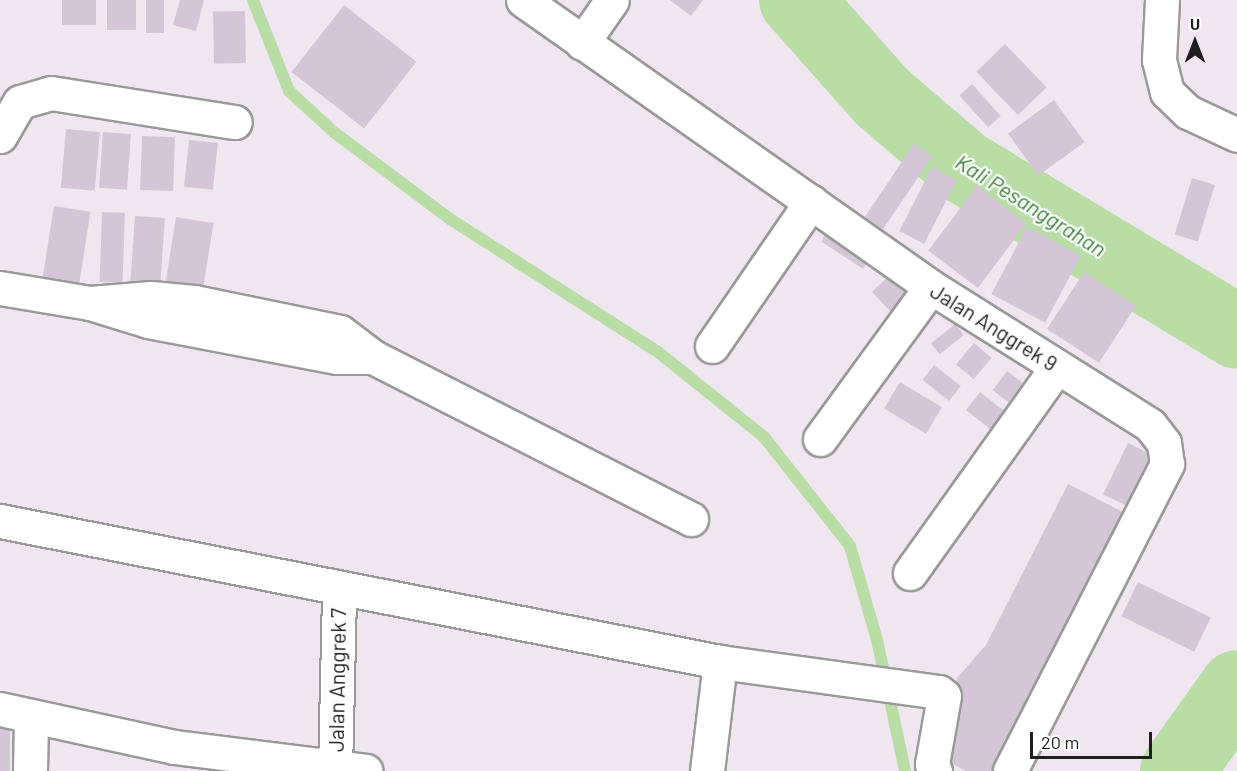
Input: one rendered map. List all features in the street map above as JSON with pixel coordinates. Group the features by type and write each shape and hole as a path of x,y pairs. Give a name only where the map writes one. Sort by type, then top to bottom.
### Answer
{"street":[{"name":"Jalan Anggrek 9","path":"523,0 931,287 1150,425 1164,443 1167,464 1010,771"},
{"path":"582,43 612,0"},
{"path":"1162,0 1159,60 1167,92 1188,112 1237,135"},
{"path":"0,136 20,102 51,93 235,122"},
{"path":"712,346 811,202"},
{"path":"820,439 931,287"},
{"path":"0,288 90,303 148,321 325,355 373,357 692,519"},
{"path":"910,573 1057,367"},
{"path":"0,521 720,662 911,688 944,696 932,764 935,771"},
{"name":"Jalan Anggrek 7","path":"339,588 346,770"},
{"path":"707,771 720,662"},
{"path":"30,771 16,713 174,759 346,770"}],"building":[{"path":"62,0 96,0 96,25 62,25"},
{"path":"107,0 136,0 136,30 107,30"},
{"path":"146,0 164,0 164,33 146,33"},
{"path":"180,0 204,0 196,31 173,25"},
{"path":"670,0 703,0 691,16"},
{"path":"344,5 416,62 364,129 292,72"},
{"path":"245,11 246,63 214,64 213,12"},
{"path":"1005,44 1047,87 1018,115 976,72"},
{"path":"972,84 1001,116 988,127 959,95"},
{"path":"1054,100 1085,142 1038,176 1008,134"},
{"path":"66,129 100,132 95,191 61,188"},
{"path":"103,132 131,134 127,190 99,188"},
{"path":"142,136 175,137 173,191 140,190"},
{"path":"189,140 218,143 213,190 184,187"},
{"path":"914,144 932,156 883,229 865,217"},
{"path":"932,167 957,180 924,244 899,231"},
{"path":"1192,178 1215,185 1198,241 1175,234"},
{"path":"977,186 1027,223 978,288 928,251"},
{"path":"54,206 91,212 78,288 42,282"},
{"path":"102,212 125,213 123,283 100,282"},
{"path":"135,216 165,218 160,287 130,285"},
{"path":"176,217 214,223 202,293 165,287"},
{"path":"833,223 875,250 863,269 821,241"},
{"path":"1027,227 1081,256 1045,323 991,294"},
{"path":"1084,272 1136,306 1099,363 1047,329"},
{"path":"891,274 914,299 895,317 872,292"},
{"path":"955,324 964,335 940,354 931,344"},
{"path":"974,343 992,358 974,379 956,364"},
{"path":"934,365 961,386 949,401 922,380"},
{"path":"1007,371 1023,383 1009,402 993,390"},
{"path":"900,382 942,407 926,434 884,409"},
{"path":"980,392 1007,413 993,431 966,410"},
{"path":"1128,443 1159,458 1134,509 1103,494"},
{"path":"1068,484 1133,517 1002,771 966,771 949,762 957,724 957,678 986,645"},
{"path":"1138,582 1211,618 1194,652 1121,616"},
{"path":"0,723 10,723 10,771 0,771"}],"waterway":[{"path":"253,0 289,91 335,133 450,219 658,352 764,437 850,546 877,640 905,771"},
{"name":"Kali Pesanggrahan","path":"796,0 882,97 964,167 1237,332"},
{"name":"Kali Pesanggrahan","path":"1177,771 1237,687"}]}
